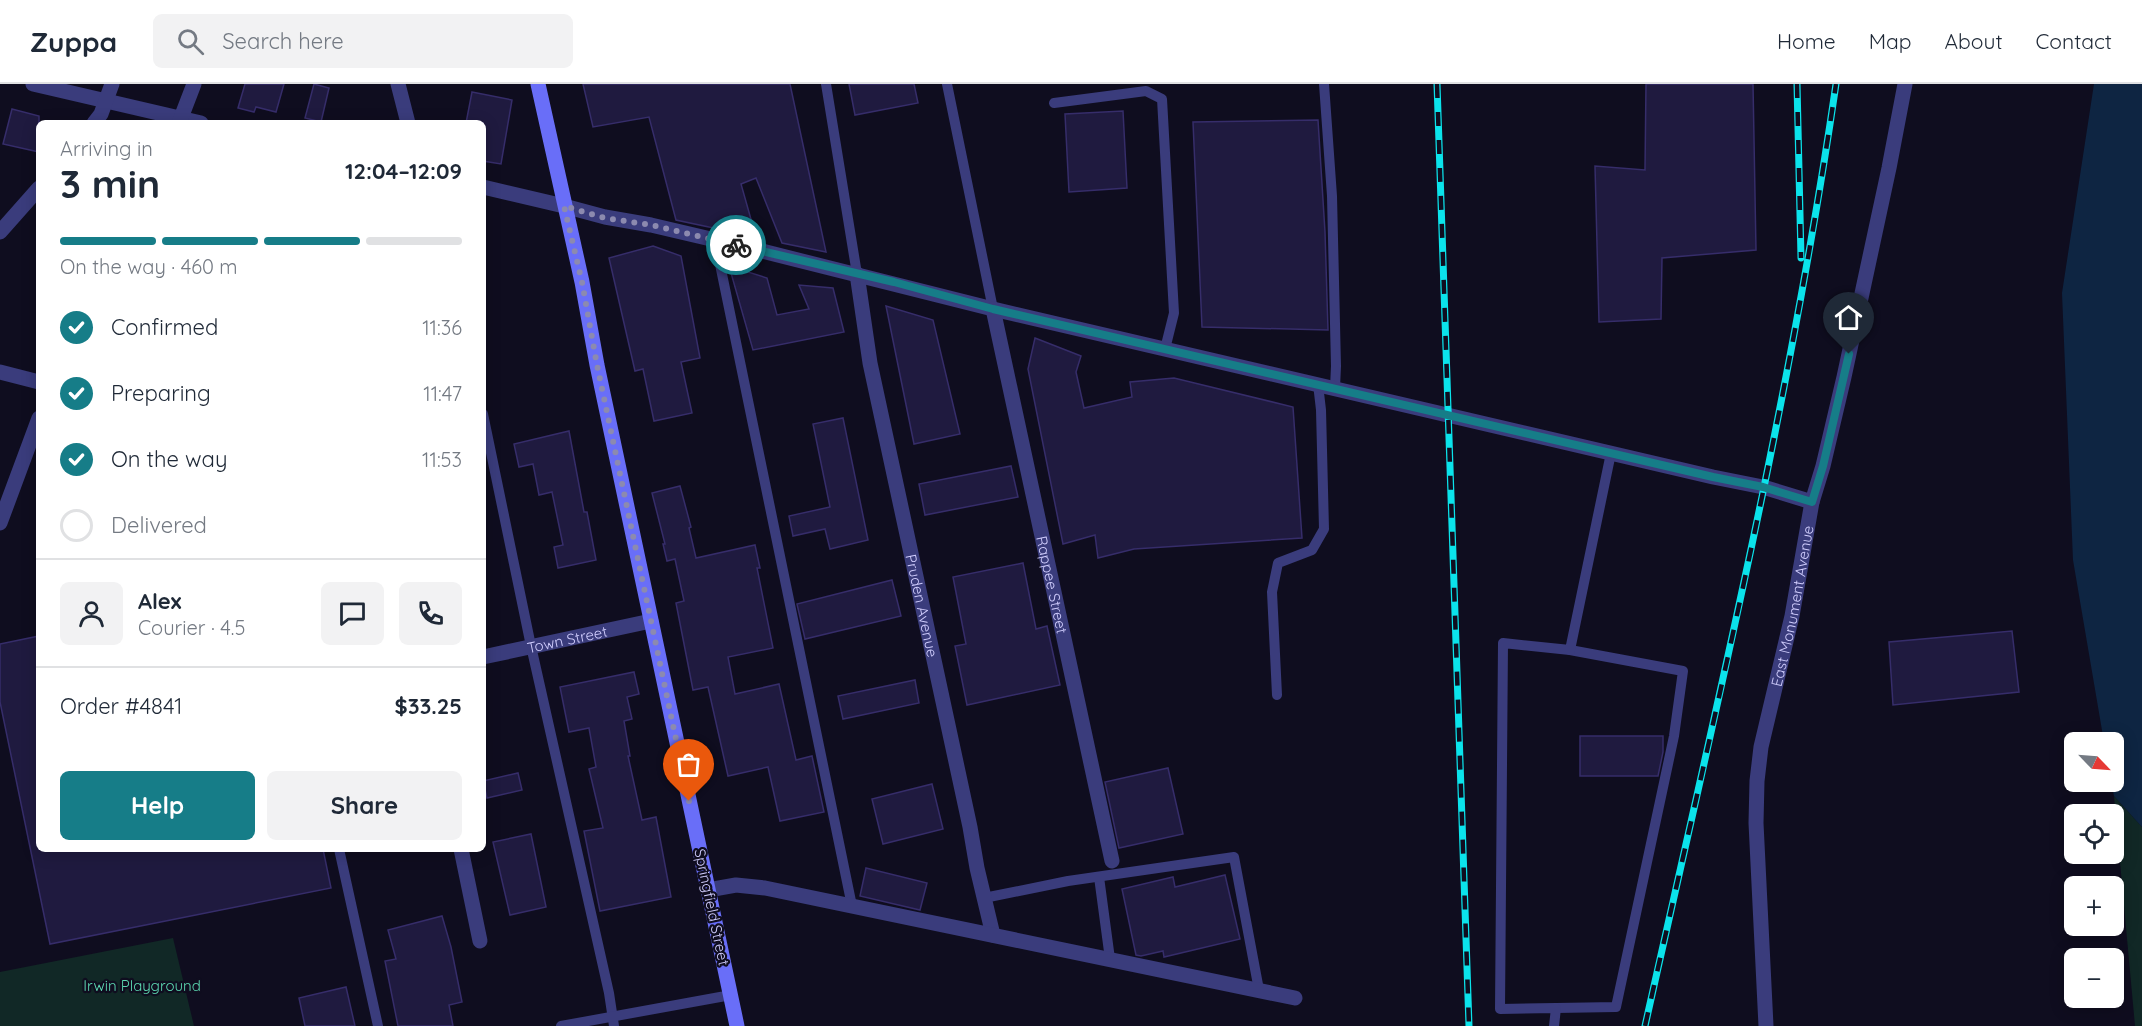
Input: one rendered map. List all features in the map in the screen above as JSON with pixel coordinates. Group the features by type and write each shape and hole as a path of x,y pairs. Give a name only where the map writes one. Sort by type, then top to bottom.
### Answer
{"main road":[{"name":"Springfield Street","path":"538,84 582,282 597,365 737,1026"}],"street":[{"path":"33,84 181,120"},
{"path":"96,120 101,114 112,84"},
{"path":"189,120 194,84"},
{"path":"399,84 407,120"},
{"name":"East Monument Avenue","path":"1766,1026 1756,823 1761,747 1792,616 1812,502 1844,377 1905,84"},
{"path":"486,188 605,218 651,225 894,282 993,309 1763,487 1812,502"},
{"path":"0,231 36,191"},
{"name":"Pruden Avenue","path":"857,274 870,363 993,935"},
{"name":"Rappee Street","path":"993,309 1112,861"},
{"path":"0,372 36,381"},
{"path":"0,523 36,426"},
{"name":"Town Street","path":"486,656 651,621"},
{"path":"462,852 480,941"},
{"path":"708,891 736,885 765,888 1295,998"}],"lane":[{"path":"826,84 857,274"},
{"path":"947,84 993,309"},
{"path":"1324,84 1332,196 1335,388"},
{"path":"1054,103 1146,91 1162,99 1174,313 1165,349"},
{"path":"715,240 852,906"},
{"path":"1277,695 1272,592 1278,563 1311,550 1324,529 1321,410 1318,384"},
{"path":"486,428 531,646 609,993 613,1021"},
{"path":"1570,650 1611,453"},
{"path":"1503,643 1570,650 1683,671 1674,736 1616,1007 1500,1009 1503,643"},
{"path":"340,852 378,1026"},
{"path":"984,898 1099,877 1234,857 1259,990"},
{"path":"1099,877 1110,959"},
{"path":"561,1026 613,1021 731,995"},
{"path":"1554,1026 1556,1008"}],"green space":[{"path":"2114,796 2121,804 2115,804"},
{"path":"2124,807 2142,827 2142,1026 2135,1026 2124,906 2124,876 2121,876 2120,864 2124,864"},
{"name":"Irwin Playground","path":"173,938 194,1026 0,1026 0,972"}],"water":[{"path":"2094,84 2142,84 2142,827 2124,807 2124,804 2114,796 2113,792 2124,792 2124,732 2102,732 2073,560 2062,293"}],"building":[{"path":"245,84 284,84 276,112 256,107 254,112 238,108"},
{"path":"314,84 329,88 321,120 305,118"},
{"path":"583,84 790,84 826,252 782,243 756,178 741,184 756,237 676,220 649,117 593,127"},
{"path":"849,84 914,84 918,103 855,115"},
{"path":"1646,84 1753,84 1756,250 1662,258 1661,319 1599,322 1595,166 1645,170"},
{"path":"472,92 512,100 501,164 486,162 486,120 467,120"},
{"path":"12,109 39,116 39,120 36,120 36,151 3,144"},
{"path":"1123,111 1127,188 1069,192 1065,114"},
{"path":"1318,120 1328,330 1202,327 1193,122"},
{"path":"653,246 681,256 700,358 681,362 692,413 654,421 643,369 635,371 609,258"},
{"path":"729,266 767,278 777,315 809,309 799,285 833,288 844,332 753,350"},
{"path":"886,306 933,320 960,434 914,444"},
{"path":"1035,338 1081,356 1076,372 1084,408 1132,397 1130,382 1174,378 1293,407 1302,538 1134,549 1098,558 1095,535 1063,544 1028,369"},
{"path":"843,418 868,540 830,549 825,529 793,536 789,516 830,507 813,424"},
{"path":"569,431 584,512 587,512 596,560 558,568 554,547 563,545 552,492 539,495 533,464 519,467 514,444"},
{"path":"1011,466 1018,497 925,515 919,484"},
{"path":"680,486 691,527 689,528 696,558 755,545 760,568 757,568 773,648 728,657 735,694 779,684 796,760 812,756 824,812 780,821 768,767 728,776 708,687 693,690 676,603 684,601 675,559 667,561 652,493"},
{"path":"1023,563 1036,629 1047,626 1060,685 967,705 955,646 966,644 953,577"},
{"path":"892,580 901,616 805,639 797,604"},
{"path":"2012,631 2019,692 1893,705 1889,642"},
{"path":"36,637 36,852 324,852 331,888 50,944 0,702 0,644"},
{"path":"634,672 639,694 627,697 632,719 624,721 630,756 628,756 642,820 656,817 671,897 600,911 584,831 603,828 589,769 596,767 589,728 569,732 560,687"},
{"path":"915,680 919,703 843,719 838,696"},
{"path":"1580,736 1663,736 1663,752 1658,776 1580,776"},
{"path":"1168,768 1183,834 1119,848 1105,782"},
{"path":"518,773 522,790 487,798 486,780"},
{"path":"932,784 943,829 883,844 872,799"},
{"path":"531,834 546,907 510,915 493,842"},
{"path":"866,868 927,883 920,910 860,896"},
{"path":"1225,875 1240,939 1164,957 1163,951 1136,955 1122,889 1173,877 1175,887"},
{"path":"442,916 462,1002 449,1005 453,1026 398,1026 385,961 396,959 388,930"},
{"path":"346,987 355,1026 305,1026 299,998"}],"railway":[{"path":"1437,84 1469,1026"},
{"path":"1797,84 1801,258"},
{"path":"1645,1026 1774,439 1797,321 1836,84"}],"way so far":[{"path":"689,801 597,365 582,282 564,206 605,218 651,225 736,245"}],"route":[{"path":"736,245 894,282 993,309 1763,487 1812,502 1823,466 1849,354"}]}
